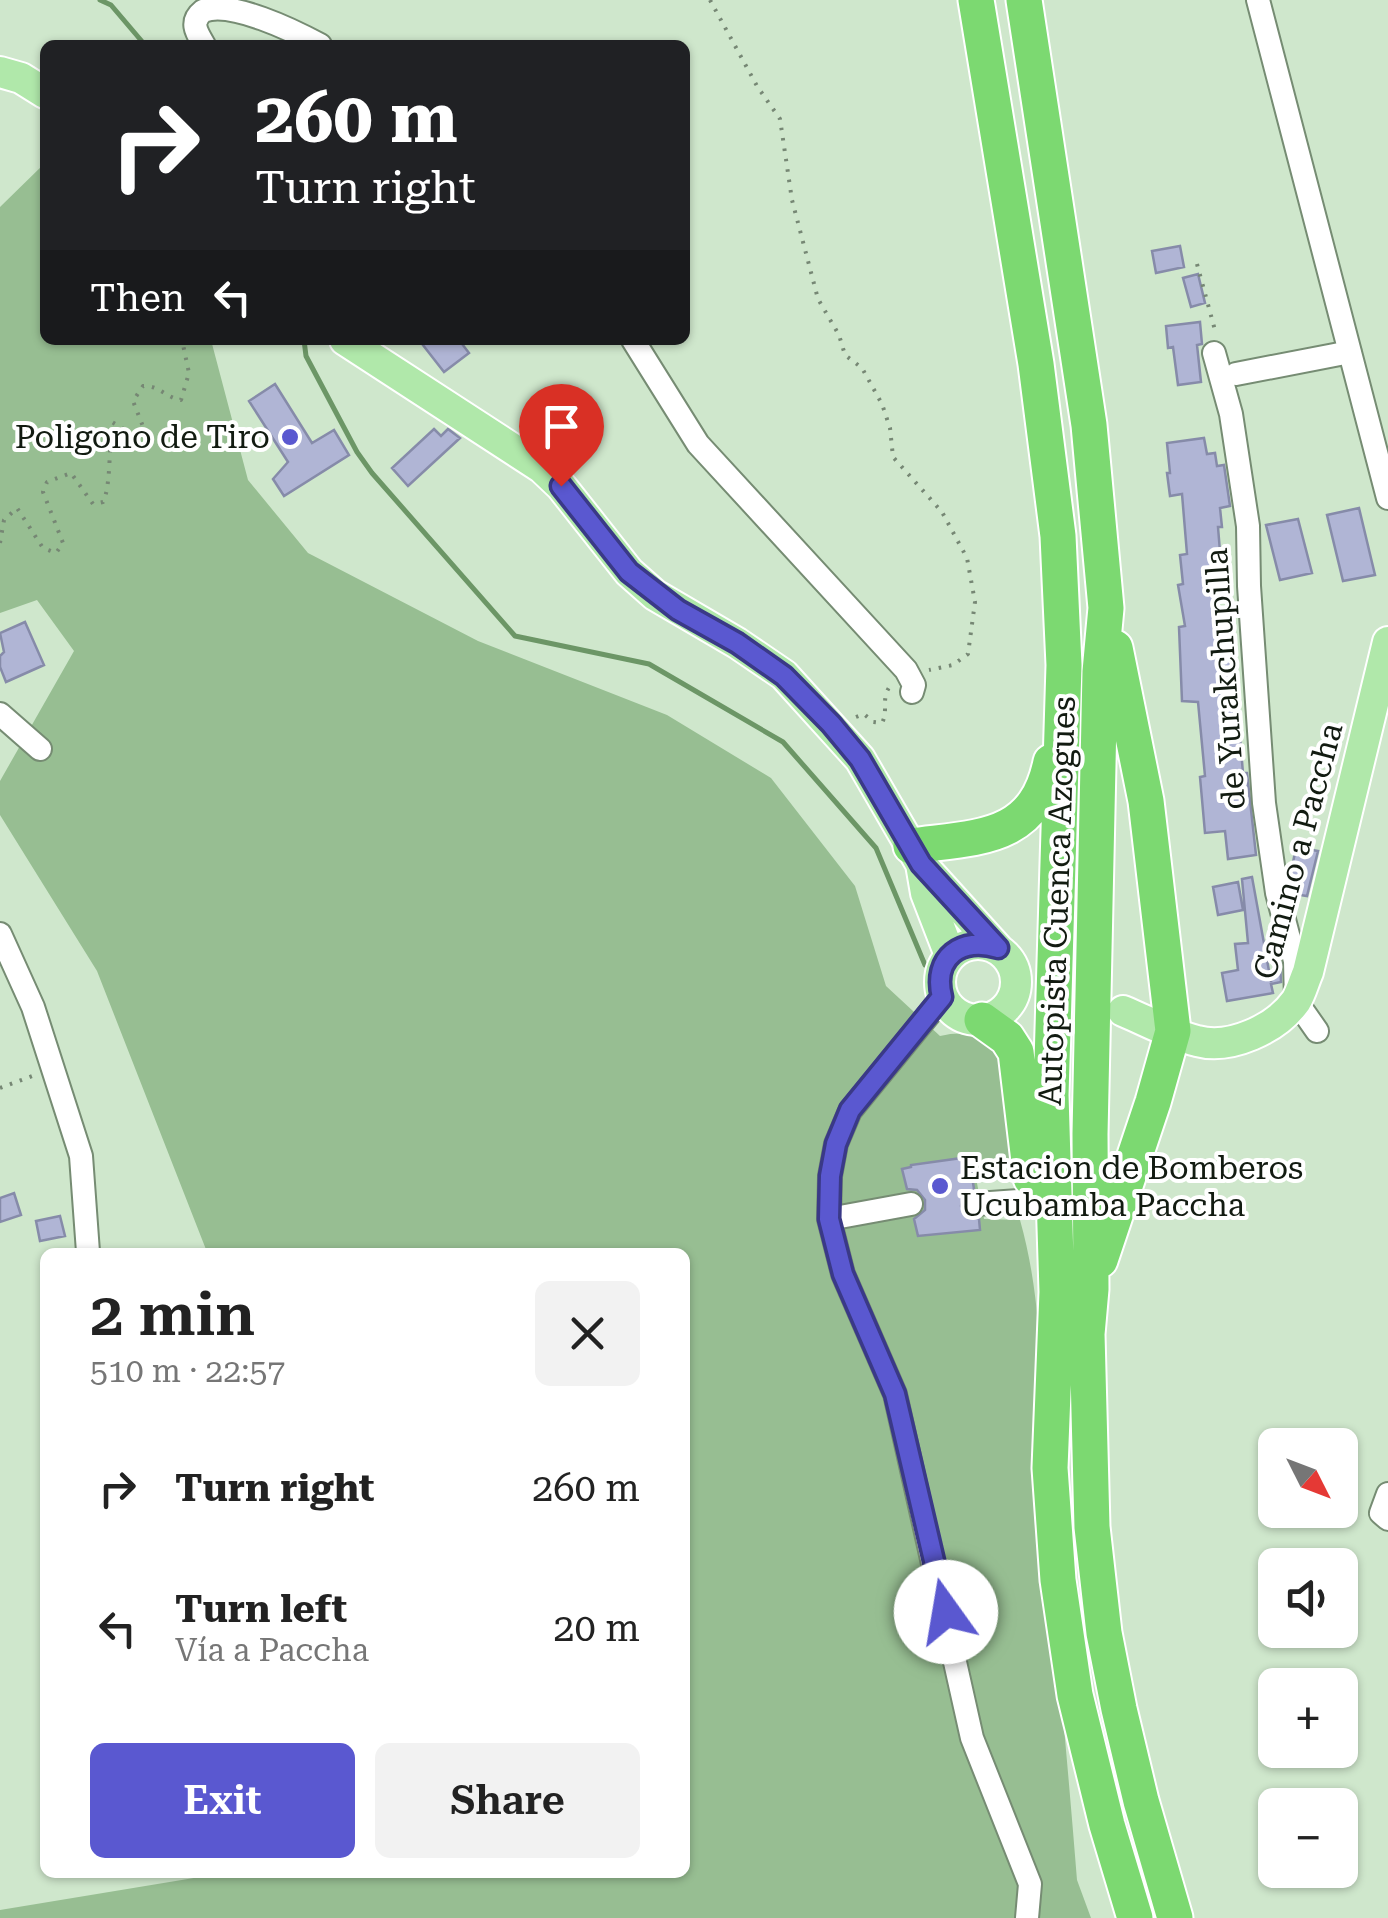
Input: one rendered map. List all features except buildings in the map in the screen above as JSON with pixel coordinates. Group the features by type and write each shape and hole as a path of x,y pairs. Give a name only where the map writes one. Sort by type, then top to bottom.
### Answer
{"highway":[{"name":"Autopista Cuenca Azogues","path":"976,0 1044,416 1058,536 1064,651 1051,1095 1057,1292 1053,1332 1052,1508 1068,1658 1107,1825 1135,1918"},
{"name":"Autopista Cuenca Azogues","path":"1024,0 1082,368 1106,608 1100,672 1090,1134 1091,1289 1087,1334 1094,1545 1104,1633 1133,1772 1175,1918"},
{"path":"1091,1289 1154,1102 1173,1031 1146,802 1106,608"},
{"path":"916,855 991,835 1019,822 1046,784 1062,697"},
{"path":"982,1020 1007,1038 1016,1052 1053,1332"}],"main road":[{"path":"0,72 21,78 40,90"},
{"path":"354,345 542,468 561,486 629,572 678,610 737,643 784,676 860,759 916,855 1029,979 1016,990 1004,1010 982,1020 958,1015 942,997 940,975 950,955 973,944 998,948"},
{"name":"Camino a Paccha","path":"1123,1012 1199,1042 1220,1042 1252,1036 1296,1001 1308,972 1388,642"},
{"path":"916,855 950,955"}],"street":[{"path":"1258,0 1388,498"},
{"path":"201,40 194,28 204,9 223,5 252,9 311,40"},
{"path":"636,345 698,444 909,681"},
{"path":"1236,374 1350,352"},
{"name":"de Yurakchupilla","path":"1214,353 1231,414 1248,526 1248,586 1264,804 1277,893 1295,961 1296,1001"},
{"path":"0,714 40,748"},
{"path":"0,934 33,1008 81,1156 88,1248"},
{"path":"942,997 850,1110 836,1144 830,1176 829,1219 843,1274 895,1394 972,1738 1030,1884 1027,1918"},
{"path":"1296,1001 1316,1031"},
{"path":"976,1204 1034,1200"},
{"path":"829,1219 911,1204"},
{"path":"1388,1494 1381,1514 1388,1519"}],"path":[{"path":"710,0 780,120 792,200 818,299 845,355 862,368 882,404 893,456 942,512 967,558 975,602 968,654 953,665 886,693 882,724 864,714 855,718 863,746 860,759"},
{"path":"1197,264 1216,336 1214,353"},
{"path":"0,543 4,520 18,508 43,548 56,553 63,544 43,492 47,482 71,473 93,504 103,502 109,491 107,465 112,422 135,436 144,429 133,401 144,386 154,386 170,398 181,400 190,373 183,345"},
{"path":"0,1088 54,1068"}],"green space":[{"path":"40,168 40,345 212,345 248,480 308,553 478,641 667,715 771,778 855,886 886,986 940,1036 973,1035 1002,1051 1011,1157 1001,1168 975,1173 984,1219 1020,1220 1034,1289 1049,1548 1077,1880 1091,1918 0,1918 0,1910 194,1878 690,1878 690,1248 205,1248 97,971 0,815 0,781 74,651 37,600 0,613 0,207"}],"waterway":[{"path":"100,0 111,5 141,40"},
{"path":"305,345 306,356 372,473 515,636 649,664 783,742 876,848 925,965"}],"place":[{"name":"Poligono de Tiro","path":"290,437"},
{"name":"Estacion de Bomberos Ucubamba Paccha","path":"940,1186"}],"route":[{"path":"561,486 629,572 655,595 784,676 831,724 860,759 921,864 998,948 973,944 950,955 940,975 942,997 850,1110 836,1144 830,1176 829,1219 843,1274 895,1394 946,1612"}]}
